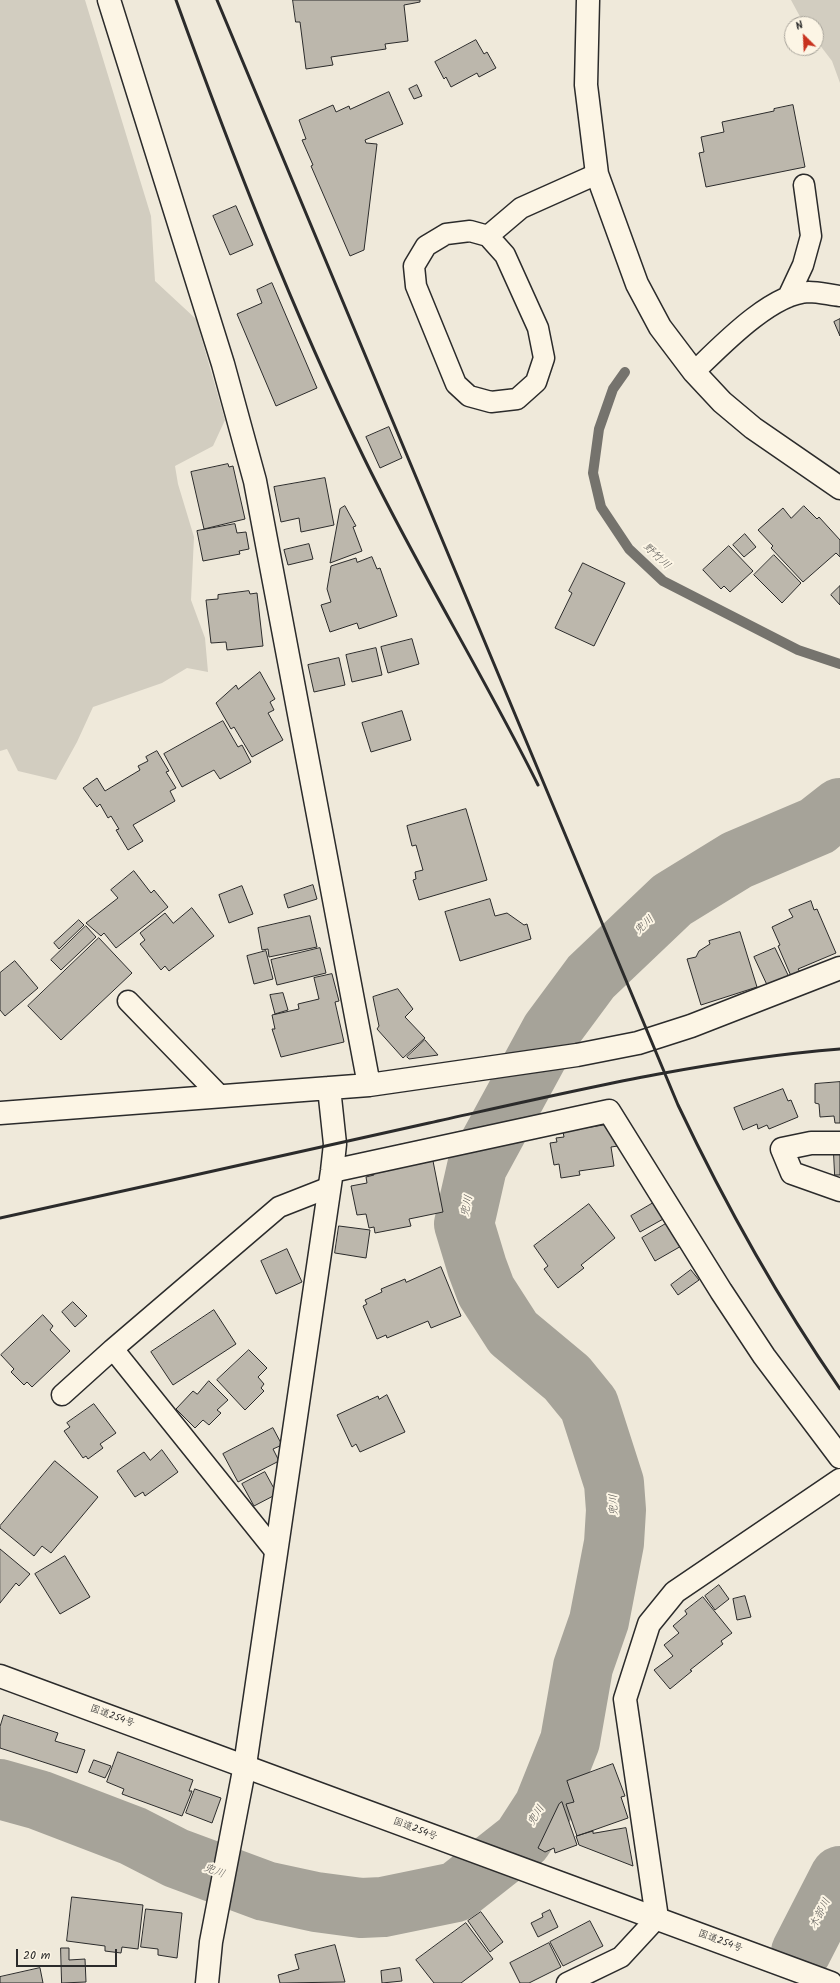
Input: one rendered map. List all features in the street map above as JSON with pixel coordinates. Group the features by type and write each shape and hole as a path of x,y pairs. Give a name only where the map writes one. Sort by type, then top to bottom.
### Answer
{"main road":[{"path":"109,0 159,155 223,364 255,481 369,1085"},
{"path":"118,29 120,0"},
{"path":"588,0 586,85 597,174 637,284 660,327 694,372 722,402 753,428 840,488"},
{"path":"0,1113 369,1085 576,1055 638,1043 683,1028 840,968"},
{"path":"207,1983 211,1942 245,1765 331,1179 335,1144 329,1088"},
{"path":"331,1179 460,1142 609,1110 721,1291 764,1356 840,1457"},
{"path":"840,1143 811,1143 782,1149 792,1173 840,1190"},
{"path":"657,1918 625,1700 650,1624 675,1592 840,1480"},
{"name":"国道254号","path":"0,1676 245,1765 516,1868 657,1918 829,1983"}],"lane":[{"path":"488,236 521,208 597,174"},
{"path":"788,297 803,265 811,236 804,185"},
{"path":"470,231 488,236 505,255 538,328 544,358 536,382 517,399 491,402 469,396 456,384 416,286 414,266 426,246 446,234 470,231"},
{"path":"694,372 728,340 775,303 788,297 809,292 840,296"},
{"path":"128,1001 220,1096"},
{"path":"62,1396 113,1349 279,1207 331,1179"},
{"path":"113,1349 276,1552"},
{"path":"567,1983 621,1957 657,1918"}],"shaded area":[{"path":"0,0 85,0 151,216 155,281 196,319 225,420 213,446 175,466 178,484 194,537 191,600 205,638 208,672 187,668 162,683 93,707 77,742 56,780 18,771 7,749 0,751"},
{"path":"791,0 840,0 840,83 832,61 824,50 824,16 800,16"}],"building":[{"path":"293,0 420,0 420,2 404,5 408,41 385,44 386,49 331,57 333,65 306,69 300,22 296,22"},
{"path":"476,40 484,54 487,52 496,68 479,77 477,73 451,87 446,77 444,79 435,62"},
{"path":"417,85 422,96 414,99 409,89"},
{"path":"389,92 403,124 365,140 366,143 377,144 364,250 350,256 311,166 313,165 302,140 306,139 299,120 333,105 336,112 349,106 350,109"},
{"path":"793,105 805,167 706,187 699,153 704,152 701,137 724,132 722,122 774,111 774,109"},
{"path":"236,206 253,245 230,255 213,216"},
{"path":"272,283 317,388 276,406 237,314 262,303 257,290"},
{"path":"840,319 840,336 834,322"},
{"path":"389,427 402,458 380,468 366,437"},
{"path":"228,464 229,467 233,466 245,519 204,529 191,472"},
{"path":"325,478 334,525 301,532 299,518 281,522 274,487"},
{"path":"345,506 356,526 353,527 362,551 330,563 340,509"},
{"path":"804,506 817,519 819,517 840,540 840,557 836,553 803,582 771,548 773,546 758,530 783,508 791,518"},
{"path":"235,524 237,533 246,532 249,549 239,551 240,554 203,561 197,531"},
{"path":"745,534 756,547 744,557 733,545"},
{"path":"309,544 313,559 288,565 284,550"},
{"path":"729,546 753,571 730,592 724,586 721,589 703,570"},
{"path":"774,555 801,583 782,603 754,575"},
{"path":"372,557 377,569 380,568 397,616 359,629 357,623 330,632 321,605 331,602 327,589 331,566 356,558 357,562"},
{"path":"583,563 625,583 594,646 555,628 572,593 569,591"},
{"path":"840,586 840,605 831,595"},
{"path":"249,591 250,594 257,593 263,646 227,650 226,642 211,643 206,600 218,599 218,595"},
{"path":"412,639 419,664 388,673 381,647"},
{"path":"376,648 382,675 352,682 346,655"},
{"path":"339,658 345,685 314,692 308,665"},
{"path":"260,672 275,699 270,702 274,710 268,713 283,740 252,757 234,727 231,729 216,703 236,685 238,689"},
{"path":"402,711 411,740 371,752 362,723"},
{"path":"223,721 238,747 242,745 251,762 220,779 214,770 182,787 164,754"},
{"path":"157,751 169,771 166,772 176,788 170,791 175,801 133,825 143,841 128,850 116,830 119,829 111,816 108,818 100,804 97,807 83,788 97,778 105,791 140,770 138,766 148,761 146,757"},
{"path":"466,809 487,880 419,900 413,880 416,879 415,872 423,870 416,845 412,846 407,826"},
{"path":"134,871 151,893 154,890 168,907 116,948 104,933 101,936 86,923 118,898 111,890"},
{"path":"313,885 317,899 288,908 284,895"},
{"path":"242,886 253,914 229,923 219,895"},
{"path":"490,899 495,916 507,913 524,925 527,924 531,939 460,961 445,912"},
{"path":"811,901 814,910 817,909 836,953 798,969 800,972 791,976 778,946 780,945 772,927 793,917 789,910"},
{"path":"192,908 214,936 169,971 165,966 161,970 140,944 145,940 140,933 165,913 173,923"},
{"path":"310,916 317,947 269,957 268,949 262,950 258,928"},
{"path":"79,920 84,925 59,949 54,943"},
{"path":"86,926 96,937 61,970 51,960"},
{"path":"740,932 757,987 701,1005 687,959 696,957 699,951 710,944 709,941"},
{"path":"99,938 132,973 61,1040 28,1006"},
{"path":"320,948 326,973 277,985 271,960"},
{"path":"775,948 789,977 768,987 754,957"},
{"path":"266,951 273,979 254,984 247,956"},
{"path":"15,961 38,988 5,1016 0,1010 0,973"},
{"path":"332,974 339,1001 335,1002 344,1042 281,1057 272,1029 275,1029 272,1015 299,1009 298,1004 319,999 314,978"},
{"path":"398,989 413,1009 405,1017 425,1038 403,1058 377,1029 379,1026 373,997"},
{"path":"283,993 288,1010 275,1014 270,995"},
{"path":"425,1040 438,1055 409,1059 407,1057"},
{"path":"840,1082 840,1123 835,1123 834,1116 820,1117 819,1104 815,1103 815,1084"},
{"path":"783,1089 788,1101 791,1100 798,1117 769,1129 767,1125 758,1129 757,1124 743,1130 734,1108"},
{"path":"612,1124 616,1134 618,1146 611,1147 614,1166 579,1171 580,1175 561,1178 559,1164 554,1165 550,1143 557,1142 556,1138 564,1137 563,1132"},
{"path":"834,1154 840,1154 840,1175 835,1175"},
{"path":"433,1161 443,1212 409,1219 411,1226 375,1233 374,1227 369,1228 366,1214 357,1215 351,1186 367,1183 366,1177 374,1175 373,1173"},
{"path":"655,1202 665,1218 640,1232 631,1216"},
{"path":"589,1204 615,1238 581,1265 584,1268 558,1288 544,1269 548,1266 534,1246"},
{"path":"669,1222 683,1245 655,1261 642,1238"},
{"path":"339,1226 370,1230 366,1258 335,1253"},
{"path":"287,1249 302,1282 276,1294 261,1261"},
{"path":"441,1267 461,1316 431,1328 428,1321 387,1338 386,1335 377,1339 363,1306 367,1304 365,1300 382,1292 381,1289 405,1279 406,1282"},
{"path":"691,1270 699,1280 678,1295 671,1285"},
{"path":"73,1302 87,1316 75,1327 62,1312"},
{"path":"214,1310 236,1344 173,1385 151,1352"},
{"path":"43,1315 53,1326 50,1330 70,1351 32,1387 27,1382 24,1385 11,1372 14,1369 1,1355"},
{"path":"249,1350 267,1368 258,1377 264,1384 261,1388 264,1391 245,1410 217,1380"},
{"path":"209,1381 228,1400 217,1410 221,1413 209,1425 203,1420 195,1428 176,1409 193,1391 197,1394"},
{"path":"387,1395 405,1432 360,1452 356,1444 352,1447 337,1415 378,1396 379,1399"},
{"path":"94,1404 116,1433 100,1444 103,1448 88,1459 86,1456 83,1458 64,1431 70,1427 67,1423"},
{"path":"273,1428 282,1445 273,1449 279,1461 238,1482 223,1454"},
{"path":"162,1450 178,1472 145,1496 143,1492 135,1497 117,1471 144,1452 150,1460"},
{"path":"55,1461 98,1497 51,1553 42,1546 34,1556 0,1528 0,1526"},
{"path":"265,1472 277,1494 254,1506 242,1484"},
{"path":"0,1549 30,1574 19,1586 16,1583 0,1603"},
{"path":"65,1556 90,1597 60,1614 35,1574"},
{"path":"719,1585 729,1599 715,1610 705,1596"},
{"path":"745,1596 751,1617 737,1620 733,1599"},
{"path":"703,1597 732,1633 721,1641 723,1644 690,1670 692,1671 670,1689 654,1670 673,1656 664,1645 679,1633 673,1626 687,1614 685,1611"},
{"path":"4,1715 58,1733 55,1741 85,1750 77,1773 0,1748 0,1727"},
{"path":"118,1752 193,1780 189,1791 192,1791 182,1816 122,1794 124,1789 107,1782"},
{"path":"94,1760 111,1766 105,1778 89,1772"},
{"path":"613,1764 625,1796 621,1797 628,1818 577,1836 566,1804 574,1802 567,1781"},
{"path":"195,1789 221,1798 212,1823 186,1813"},
{"path":"562,1802 577,1845 555,1853 554,1848 545,1852 538,1848 559,1804"},
{"path":"626,1828 633,1866 579,1845 576,1836 593,1831 593,1833"},
{"path":"72,1897 143,1905 138,1949 122,1947 121,1953 105,1951 105,1946 67,1941"},
{"path":"146,1909 182,1913 177,1958 158,1955 158,1949 141,1947"},
{"path":"550,1910 558,1927 538,1937 531,1923 543,1917 542,1914"},
{"path":"481,1912 503,1942 490,1952 468,1921"},
{"path":"590,1921 603,1946 563,1966 550,1942"},
{"path":"466,1923 493,1959 461,1983 434,1983 416,1960"},
{"path":"549,1943 561,1967 529,1983 520,1983 510,1963"},
{"path":"335,1945 345,1982 280,1983 278,1975 299,1969 295,1955"},
{"path":"61,1948 69,1948 69,1960 85,1959 86,1982 62,1983"},
{"path":"40,1968 43,1983 0,1983 0,1977"},
{"path":"400,1968 402,1981 382,1983 381,1971"}],"waterway":[{"name":"野竹川","path":"625,372 613,389 599,429 593,473 601,507 629,549 663,581 798,650 840,664"},
{"name":"兜川","path":"0,1789 39,1800 133,1836 176,1858 265,1891 316,1902 361,1908 383,1907 456,1892 522,1840 544,1806 570,1741 583,1667 599,1621 614,1543 616,1510 614,1483 589,1405 567,1378 513,1333 486,1291 464,1224 477,1167 551,1031 591,977 672,900 737,860 817,826 840,808"},
{"name":"木部川","path":"801,1952 840,1876"}],"railway":[{"path":"176,0 241,174 312,346 364,458 406,540 538,785"},
{"path":"217,0 678,1105 714,1178 753,1250 795,1321 840,1389"},
{"path":"0,1218 582,1089 685,1069 736,1061 840,1049"}]}
